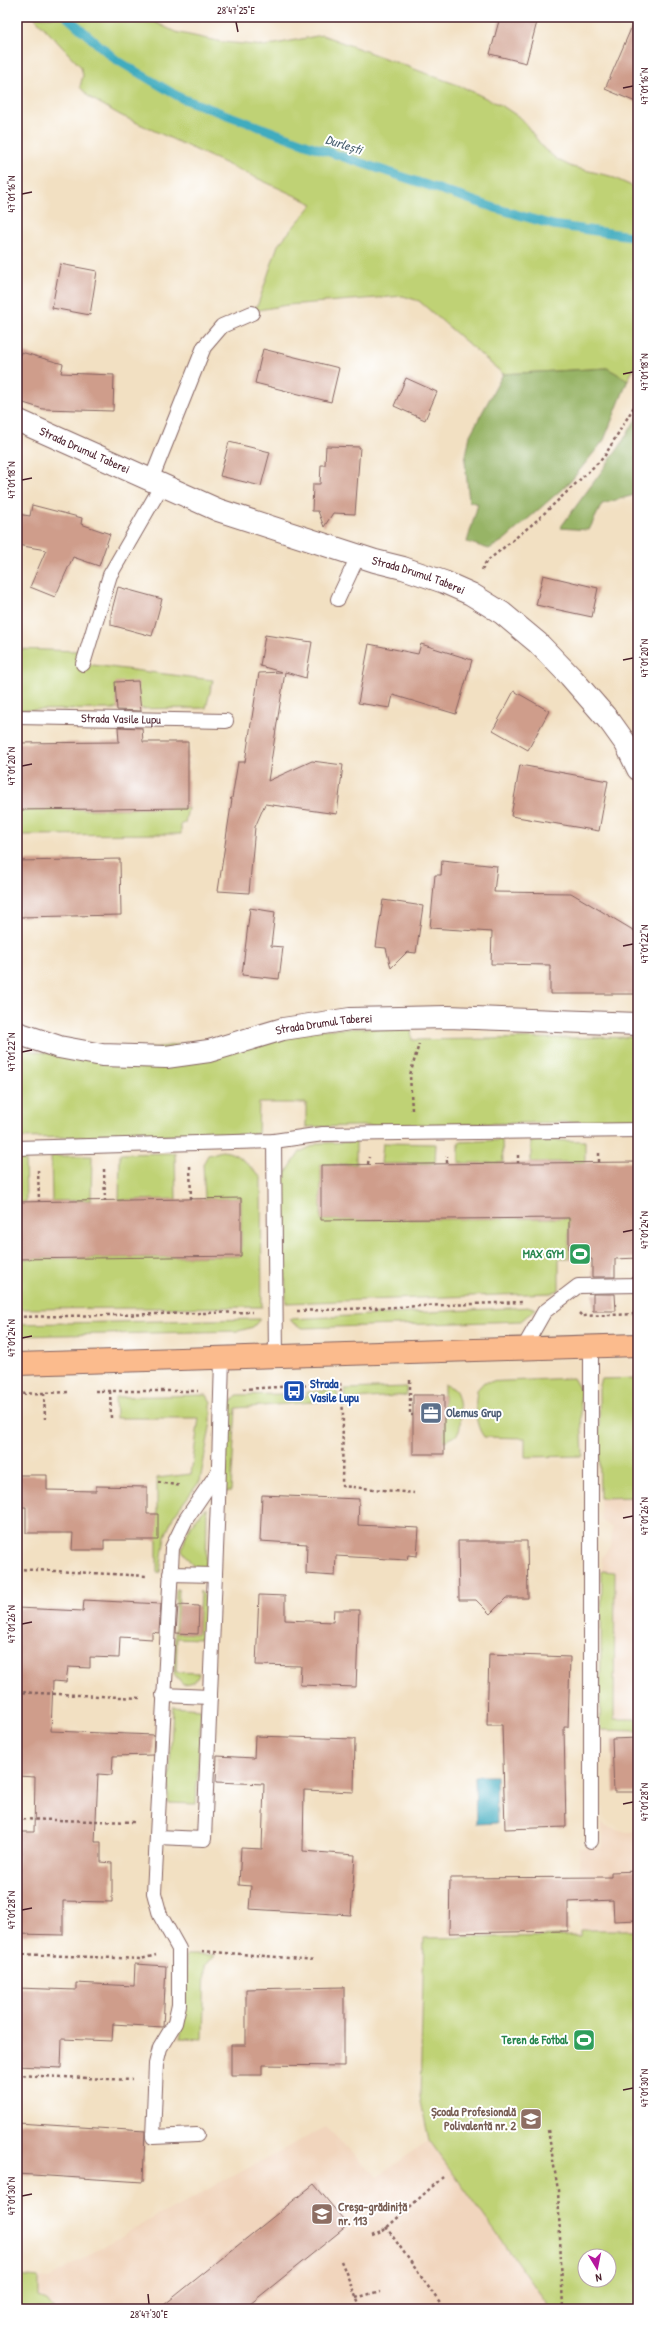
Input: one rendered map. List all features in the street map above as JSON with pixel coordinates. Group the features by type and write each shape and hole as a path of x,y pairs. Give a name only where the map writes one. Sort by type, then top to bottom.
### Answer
{"main road":[{"path":"17,1364 222,1358 276,1358 591,1346 638,1346"}],"street":[{"name":"Strada Drumul Taberei","path":"17,420 218,510 358,556 444,582 471,594 502,613 538,643 632,744 638,769"},
{"name":"Strada Drumul Taberei","path":"17,1033 59,1047 102,1055 166,1057 209,1051 283,1029 350,1019 448,1017 638,1024"}],"lane":[{"path":"83,664 110,575 157,482 204,347 222,326 252,313"},
{"path":"338,599 358,556"},
{"name":"Strada Vasile Lupu","path":"17,717 226,721"},
{"path":"17,1148 274,1141 323,1134 638,1130"},
{"path":"274,1141 276,1358"},
{"path":"523,1349 544,1312 578,1286 638,1285"},
{"path":"591,1346 591,1841"},
{"path":"157,1837 204,1838 222,1358"},
{"path":"197,2135 153,2137 155,2081 160,2048 174,2023 179,2005 179,1949 160,1915 154,1893 163,1697 172,1548 186,1519 218,1472"},
{"path":"170,1574 215,1575"},
{"path":"163,1697 210,1697"}],"path":[{"path":"471,594 486,562 535,522 604,457 638,400"},
{"path":"414,1133 410,1075 418,1051"},
{"path":"189,1143 191,1199"},
{"path":"104,1146 105,1201"},
{"path":"38,1148 39,1201"},
{"path":"17,1317 276,1312 558,1301 564,1301 582,1316 638,1314"},
{"path":"410,1380 410,1415 413,1416"},
{"path":"340,1383 343,1412 342,1486 414,1494"},
{"path":"110,1391 111,1418"},
{"path":"44,1393 45,1419"},
{"path":"17,1570 155,1576 170,1574"},
{"path":"17,1692 163,1697"},
{"path":"17,1819 157,1822"},
{"path":"17,1954 141,1959 179,1949 315,1960"},
{"path":"17,2075 155,2081"},
{"path":"548,2130 558,2190 563,2309"},
{"path":"372,2236 386,2227 443,2177"},
{"path":"386,2227 444,2309"},
{"path":"341,2261 361,2309"},
{"path":"356,2298 380,2291"}],"shaded area":[{"path":"638,1483 638,1731 603,1732 600,1730 602,1557 611,1545 612,1528 601,1520 599,1484"},
{"path":"602,1822 606,1827 623,1832 638,1832 638,2309 54,2309 47,2300 39,2297 39,2278 49,2279 129,2231 326,2127 377,2177 429,2140 420,2097 424,1938 580,1936 579,1848 603,1847"}],"green space":[{"path":"34,17 145,17 175,32 222,42 265,46 322,35 463,87 504,107 522,119 544,149 558,160 572,167 610,176 638,189 638,360 628,380 607,368 503,374 419,301 403,296 287,305 253,311 258,304 278,245 313,204 120,115 89,97 80,87 83,75 81,67"},
{"path":"607,368 628,380 604,440 570,482 504,540 489,549 467,542 478,504 469,501 465,461 470,435 503,374"},
{"path":"638,416 638,499 634,495 602,504 589,530 560,528 618,449"},
{"path":"17,649 78,651 77,663 213,680 206,708 17,710"},
{"path":"188,808 185,823 181,824 181,834 17,835 17,810"},
{"path":"411,1027 412,1040 638,1037 638,1121 306,1127 306,1103 259,1103 258,1134 17,1138 17,1046 30,1051 80,1057 294,1030"},
{"path":"502,1140 503,1163 459,1163 459,1142"},
{"path":"531,1140 585,1141 585,1162 531,1162"},
{"path":"356,1142 356,1164 321,1165 321,1220 569,1218 569,1259 559,1259 559,1290 551,1293 286,1303 282,1179 300,1152 319,1143"},
{"path":"383,1143 436,1144 435,1163 381,1164"},
{"path":"222,1151 239,1157 261,1177 262,1307 17,1309 17,1259 241,1256 241,1198 205,1199 203,1164 208,1155"},
{"path":"175,1153 176,1199 119,1200 120,1154"},
{"path":"17,1156 25,1156 26,1202 17,1202"},
{"path":"51,1156 92,1156 91,1200 52,1201"},
{"path":"531,1307 535,1309 521,1321 303,1328 293,1323 290,1319"},
{"path":"260,1319 253,1327 239,1331 17,1336 17,1324"},
{"path":"573,1378 580,1390 583,1456 525,1457 525,1438 484,1437 478,1426 476,1402 477,1390 484,1382"},
{"path":"638,1378 638,1497 600,1498 599,1388 602,1379"},
{"path":"444,1384 453,1388 457,1393 460,1427 457,1435 444,1441"},
{"path":"406,1387 407,1395 344,1400 345,1389"},
{"path":"337,1390 338,1400 236,1408 231,1491 220,1492 227,1408 237,1395 282,1394 283,1398 306,1397 306,1392"},
{"path":"207,1395 211,1402 211,1422 200,1481 174,1515 165,1536 160,1572 157,1573 157,1478 191,1474 199,1418 116,1418 115,1397"},
{"path":"207,1508 206,1569 193,1566 182,1550 190,1527 197,1517"},
{"path":"602,1571 615,1572 614,1719 638,1719 638,1731 600,1730"},
{"path":"176,1589 179,1590 177,1633 198,1634 200,1591 204,1595 205,1625 201,1639 177,1638 176,1672 199,1673 195,1681 183,1684 174,1674"},
{"path":"173,1707 201,1709 196,1804 168,1803"},
{"name":"Școala Profesională Polivalentă nr. 2","path":"580,1930 638,1930 638,2309 551,2309 429,2140 420,2097 424,1938 580,1936"},
{"path":"186,1955 215,1955 205,1966 203,2039 180,2038 185,2015"},
{"path":"17,2276 39,2278 39,2297 47,2300 54,2309 17,2309"}],"water":[{"path":"475,1776 496,1776 497,1823 476,1824"}],"building":[{"path":"500,17 518,17 537,22 526,63 490,54"},
{"path":"636,17 638,17 638,103 605,89"},
{"path":"60,264 97,271 90,315 52,308"},
{"path":"263,349 339,368 331,402 255,383"},
{"path":"21,352 63,364 61,373 114,375 113,411 43,409 17,401 17,365"},
{"path":"406,378 437,392 425,420 394,406"},
{"path":"229,442 270,452 261,486 220,476"},
{"path":"326,446 360,447 355,514 333,513 324,527 318,511 312,511 313,484 320,484 321,465 325,465"},
{"path":"32,505 82,518 81,524 110,534 99,566 73,557 55,597 30,587 46,550 17,545 17,514 30,516"},
{"path":"543,575 598,588 592,617 536,605"},
{"path":"118,587 162,599 152,636 111,625 111,614"},
{"path":"265,635 312,642 306,678 285,672 268,781 312,761 343,765 337,814 265,804 255,827 249,893 218,891 232,799 230,799 232,798 238,762 245,762 259,673 282,672 260,666"},
{"path":"369,644 418,654 421,644 472,660 456,714 393,695 390,708 358,703"},
{"path":"138,681 141,711 117,710 115,682"},
{"path":"514,691 549,711 528,750 493,730"},
{"path":"118,727 142,728 143,742 188,742 188,808 17,810 17,743 119,742"},
{"path":"520,765 608,781 599,831 511,816"},
{"path":"120,859 121,915 19,917 18,861"},
{"path":"442,860 497,866 494,892 571,893 638,933 638,994 550,994 550,965 491,964 492,932 430,928 435,875 441,875"},
{"path":"383,900 423,906 416,953 407,952 391,968 386,948 376,947"},
{"path":"250,908 275,912 271,946 283,947 279,979 242,975"},
{"path":"638,1162 638,1258 615,1259 615,1277 592,1277 592,1259 569,1259 569,1218 321,1220 321,1165"},
{"path":"241,1198 241,1256 17,1259 17,1202"},
{"path":"593,1294 615,1294 616,1311 593,1311"},
{"path":"413,1395 444,1395 444,1454 413,1454"},
{"path":"17,1475 47,1475 47,1490 96,1491 96,1486 147,1487 147,1514 158,1514 158,1540 104,1540 104,1550 72,1550 73,1533 26,1533 26,1507 17,1507"},
{"path":"262,1495 359,1499 358,1525 419,1528 417,1556 408,1555 407,1560 336,1556 335,1576 306,1574 307,1544 260,1541"},
{"path":"458,1541 527,1541 528,1598 506,1598 490,1614 476,1600 459,1600"},
{"path":"259,1595 285,1596 285,1620 333,1622 334,1610 359,1610 356,1687 300,1685 301,1666 256,1665"},
{"path":"84,1600 161,1604 159,1633 152,1632 152,1639 120,1637 119,1658 90,1657 90,1668 68,1667 66,1682 53,1681 51,1731 154,1735 153,1755 113,1756 112,1775 98,1774 95,1842 101,1842 101,1862 112,1863 112,1902 63,1901 63,1935 17,1934 17,1832 34,1832 35,1777 17,1776 17,1608 83,1611"},
{"path":"178,1605 199,1606 198,1634 176,1633"},
{"path":"489,1654 570,1657 568,1727 564,1727 566,1827 505,1829 502,1725 487,1725"},
{"path":"255,1736 355,1739 354,1792 304,1790 303,1851 355,1855 351,1915 249,1909 251,1886 239,1885 241,1848 262,1849 264,1784 216,1782 217,1756 254,1758"},
{"path":"638,1738 638,1792 614,1792 612,1739"},
{"path":"638,1871 638,1920 614,1921 613,1900 568,1902 568,1931 449,1933 450,1878 611,1877 611,1872"},
{"path":"135,1964 166,1966 163,2027 113,2024 112,2041 62,2039 61,2068 17,2066 17,1988 76,1990 76,1983 134,1986"},
{"path":"344,1987 344,2066 262,2065 262,2075 231,2075 231,2045 246,2045 246,1989"},
{"path":"17,2123 145,2131 143,2182 17,2174"},
{"path":"314,2184 348,2225 244,2309 159,2309"}],"waterway":[{"name":"Durlești","path":"67,17 115,59 181,98 311,146 495,208 553,225 638,237"}],"place":[{"name":"MAX GYM","path":"580,1254"},
{"name":"Strada Vasile Lupu","path":"294,1391"},
{"name":"Olemus Grup","path":"431,1413"},
{"name":"Teren de Fotbal","path":"584,2040"},
{"name":"Școala Profesională Polivalentă nr. 2","path":"531,2119"},
{"name":"Creșa-grădiniță nr. 113","path":"322,2214"}]}
